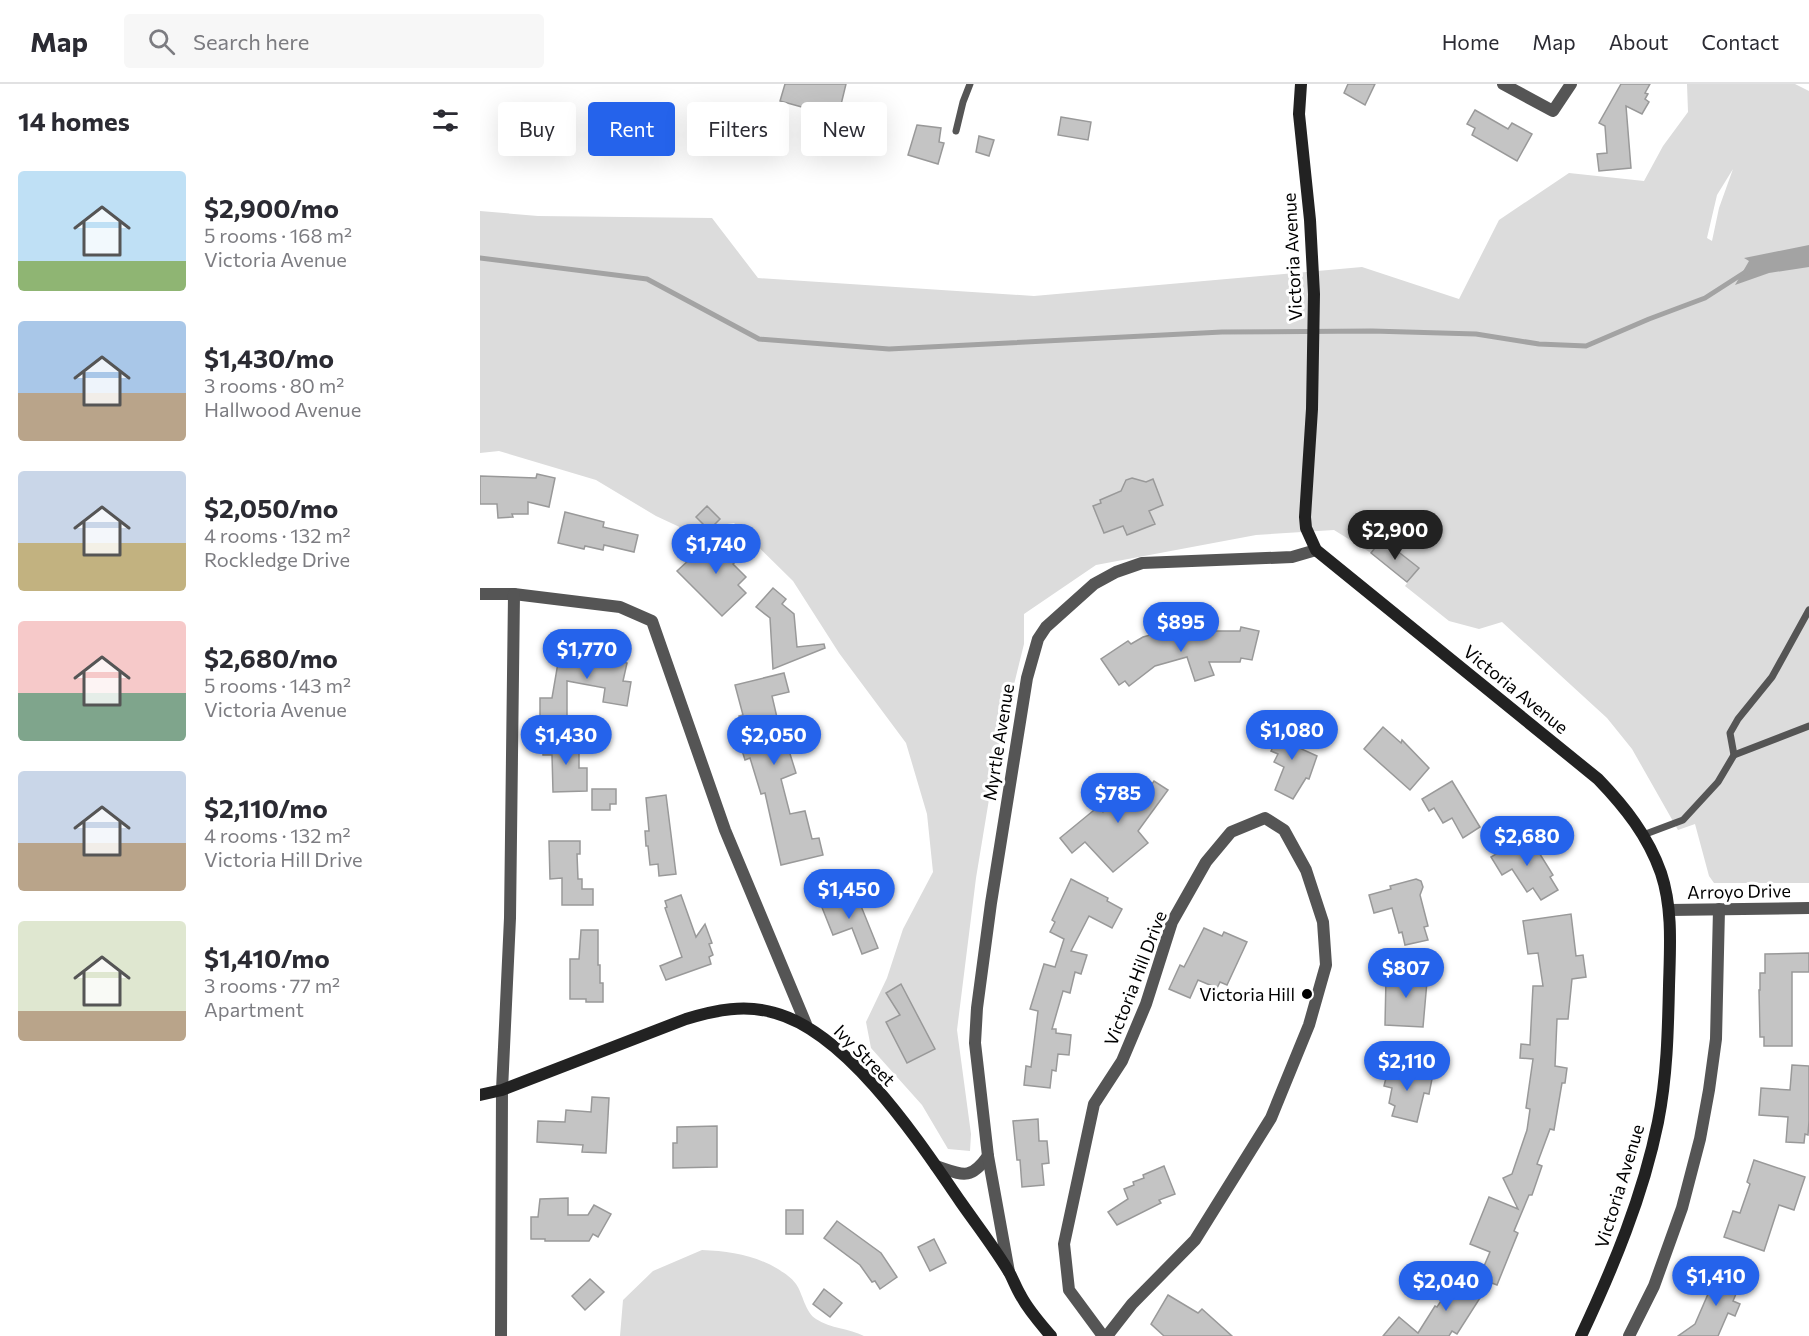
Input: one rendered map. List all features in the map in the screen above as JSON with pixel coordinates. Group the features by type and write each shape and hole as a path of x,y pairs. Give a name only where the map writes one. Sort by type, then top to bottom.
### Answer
{"street":[{"name":"Victoria Avenue","path":"1301,84 1299,114 1310,220 1314,294 1312,409 1305,518 1306,528 1316,550 1598,779 1627,811 1643,835 1661,873 1669,910 1670,945 1668,1034 1658,1121 1647,1167 1608,1278 1581,1336"},
{"path":"1503,84 1553,111 1571,84"},
{"name":"Myrtle Avenue","path":"1009,1273 988,1156 975,1043 977,1008 991,903 1027,678 1038,639 1046,627 1094,584 1125,569 1142,564 1170,561 1292,557 1316,550"},
{"path":"480,594 514,594 620,607 652,621 725,830 806,1024"},
{"path":"501,1336 502,1090 510,918 514,594"},
{"name":"Victoria Hill Drive","path":"1265,818 1284,830 1306,870 1323,922 1326,965 1309,1025 1271,1118 1195,1239 1132,1304 1105,1336 1069,1290 1064,1244 1094,1104 1122,1061 1146,1004 1172,922 1206,862 1231,832 1265,818"},
{"name":"Arroyo Drive","path":"1669,910 1809,908"},
{"path":"1629,1336 1654,1286 1678,1219 1700,1139 1716,1039 1719,909"},
{"name":"Ivy Street","path":"480,1095 502,1090 708,1012 731,1008 756,1009 775,1012 806,1024 830,1041 884,1098 936,1166 1009,1273 1032,1314 1051,1336"},
{"path":"936,1166 958,1174 969,1174 978,1170 988,1156"}],"lane":[{"path":"956,131 970,84"},
{"path":"1734,756 1730,734 1738,719 1772,677 1809,610"},
{"path":"1643,835 1683,820 1718,782 1734,756 1809,726"}],"shaded area":[{"path":"1687,84 1795,84 1809,91 1809,883 1714,883 1709,876 1695,824 1678,830 1632,749 1607,718 1502,622 1479,629 1449,621 1405,586 1419,568 1383,539 1371,553 1334,530 1256,535 1096,565 1024,614 1024,644 996,757 976,878 957,1030 971,1134 970,1151 948,1149 922,1105 871,1048 866,1022 887,978 903,929 933,872 927,814 906,743 839,653 793,581 734,523 686,530 656,516 596,480 499,451 480,453 480,211 538,216 712,218 758,278 1034,296 1362,267 1459,299 1499,220 1569,173 1644,181 1663,146 1688,112","holes":["1733,169 1719,208 1712,241 1707,238 1717,195"]},
{"path":"1809,245 1809,267 1769,273 1735,285 1749,261 1744,258"},
{"path":"702,1250 742,1255 769,1264 794,1282 812,1316 828,1325 864,1336 620,1336 623,1300 653,1271"}],"building":[{"path":"785,84 846,84 842,102 801,102 801,107 780,101"},
{"path":"1348,84 1375,84 1365,105 1344,93"},
{"path":"1621,84 1650,84 1645,93 1648,94 1645,99 1649,102 1642,114 1626,106 1631,168 1599,171 1597,154 1607,153 1605,126 1599,123"},
{"path":"1475,110 1508,129 1512,123 1532,134 1517,161 1472,135 1475,128 1467,124"},
{"path":"1061,117 1091,122 1088,140 1058,135"},
{"path":"917,125 941,128 939,142 944,143 938,164 908,155"},
{"path":"979,136 994,140 989,156 976,152"},
{"path":"537,474 555,478 549,507 528,502 528,514 512,514 513,517 498,518 497,504 480,504 480,476 536,478"},
{"path":"1132,478 1146,482 1153,479 1163,505 1149,511 1155,524 1127,535 1123,526 1104,533 1093,506 1101,503 1100,500 1121,491 1126,480"},
{"path":"707,506 720,519 709,530 696,517"},
{"path":"565,512 604,522 603,527 638,535 634,552 604,545 603,550 585,546 584,549 558,543"},
{"path":"718,534 739,559 733,564 746,577 738,585 746,593 722,616 677,571 690,559 691,561"},
{"path":"1382,539 1419,568 1407,582 1371,553"},
{"path":"773,588 786,599 782,604 794,614 797,647 824,644 825,648 773,669 770,618 756,607"},
{"path":"1241,627 1259,631 1252,660 1241,658 1240,662 1209,662 1214,675 1195,681 1187,657 1155,666 1129,686 1125,681 1119,685 1101,659 1128,641 1131,644 1143,637 1165,631 1168,638 1198,629 1198,631 1240,631"},
{"path":"560,651 619,657 618,661 627,663 623,681 631,682 627,706 603,702 605,688 567,681 567,716 540,716 540,698 552,698"},
{"path":"784,673 789,692 772,696 782,739 785,738 796,773 781,779 790,814 805,811 812,839 819,838 823,855 781,865 765,793 761,794 750,758 745,760 741,747 747,746 739,716 743,715 735,685"},
{"path":"1285,722 1304,732 1297,747 1317,756 1309,779 1306,778 1293,799 1275,790 1284,767 1274,762 1278,754 1271,751"},
{"path":"1383,727 1401,743 1402,740 1429,768 1410,790 1364,749"},
{"path":"557,740 579,740 579,768 587,768 587,791 553,792 552,755 543,755 543,743 557,743"},
{"path":"1141,776 1152,784 1154,781 1168,790 1138,831 1148,843 1113,872 1085,842 1072,853 1060,838 1099,806 1103,812 1121,786 1130,787"},
{"path":"1452,781 1480,827 1463,838 1452,818 1443,823 1434,808 1429,811 1422,799"},
{"path":"592,789 616,789 616,804 610,804 610,810 592,810"},
{"path":"666,795 676,874 659,876 658,864 650,865 648,846 646,846 645,831 649,831 646,798"},
{"path":"1528,835 1553,875 1550,877 1558,890 1541,900 1533,888 1527,892 1512,869 1502,875 1491,857"},
{"path":"549,841 580,841 580,854 577,854 578,879 582,879 582,889 593,889 593,905 562,905 562,878 550,879"},
{"path":"1071,879 1108,898 1107,901 1122,909 1112,928 1089,916 1071,951 1087,955 1081,974 1075,972 1070,993 1063,991 1052,1029 1056,1029 1056,1033 1071,1035 1069,1055 1058,1054 1056,1071 1052,1070 1050,1088 1024,1085 1026,1066 1031,1067 1038,1011 1030,1009 1044,964 1055,967 1064,939 1050,932 1055,922 1052,920"},
{"path":"1416,879 1421,881 1423,887 1420,895 1428,926 1424,927 1428,940 1405,945 1392,908 1374,913 1369,895"},
{"path":"841,892 846,904 859,901 878,948 862,954 852,928 833,935 819,900"},
{"path":"681,895 696,937 705,924 712,943 709,944 713,955 709,957 711,964 666,980 660,966 682,957 665,908 667,907 665,901"},
{"path":"1571,914 1576,956 1583,955 1586,977 1572,979 1568,1019 1557,1019 1555,1066 1567,1068 1565,1083 1562,1083 1554,1130 1550,1129 1537,1164 1542,1166 1532,1195 1529,1195 1514,1231 1518,1233 1497,1285 1479,1278 1490,1252 1470,1244 1489,1197 1518,1209 1503,1178 1512,1174 1527,1130 1530,1109 1526,1108 1533,1059 1520,1058 1521,1044 1530,1045 1533,986 1543,986 1538,953 1528,954 1523,921"},
{"path":"1204,928 1222,936 1224,932 1247,942 1227,985 1220,982 1217,988 1198,980 1190,998 1169,989 1180,965 1184,967"},
{"path":"581,930 598,930 598,965 600,965 600,983 603,983 603,1002 570,999 570,959 579,959"},
{"path":"1809,953 1809,972 1792,972 1792,1046 1764,1046 1764,1037 1760,1037 1759,990 1760,973 1765,973 1765,954"},
{"path":"1403,969 1428,970 1423,1027 1385,1025 1386,978 1402,977"},
{"path":"901,984 935,1049 907,1063 886,1022 900,1015 886,993"},
{"path":"1792,1065 1809,1066 1809,1121 1808,1135 1805,1134 1804,1143 1786,1142 1788,1117 1759,1115 1761,1088 1790,1090"},
{"path":"1389,1066 1432,1079 1429,1094 1424,1093 1417,1122 1392,1116 1395,1106 1389,1103 1392,1088 1384,1086"},
{"path":"592,1097 609,1098 606,1153 582,1152 583,1145 537,1142 538,1121 565,1122 566,1110 591,1112"},
{"path":"1038,1119 1039,1141 1047,1141 1049,1163 1042,1164 1044,1185 1022,1187 1013,1121"},
{"path":"717,1126 717,1167 673,1168 673,1143 677,1143 677,1127"},
{"path":"1754,1160 1805,1177 1794,1210 1779,1205 1764,1251 1724,1237 1733,1211 1740,1213 1750,1184 1747,1182"},
{"path":"1164,1166 1175,1194 1159,1200 1161,1203 1117,1225 1108,1212 1128,1199 1124,1189 1144,1178 1143,1175"},
{"path":"568,1198 568,1215 588,1215 594,1205 611,1214 598,1237 593,1234 589,1241 531,1239 531,1217 538,1217 540,1199"},
{"path":"786,1210 803,1210 803,1234 786,1234"},
{"path":"837,1221 881,1253 897,1277 880,1289 860,1265 824,1238"},
{"path":"934,1239 946,1263 930,1271 918,1247"},
{"path":"1721,1271 1742,1280 1733,1301 1740,1304 1735,1316 1728,1313 1718,1336 1678,1336 1695,1324 1715,1278 1718,1279"},
{"path":"1467,1274 1487,1287 1457,1334 1452,1331 1449,1336 1383,1336 1399,1317 1418,1333 1451,1286 1457,1290"},
{"path":"590,1279 604,1292 585,1310 572,1296"},
{"path":"824,1289 842,1303 830,1317 813,1304"},
{"path":"1168,1295 1198,1313 1202,1309 1232,1336 1164,1336 1151,1324"}],"waterway":[{"path":"480,258 647,279 759,339 889,349 1222,332 1372,331 1476,334 1539,344 1586,346 1705,298 1747,271"}],"place":[{"name":"Victoria Hill","path":"1307,994"}]}
